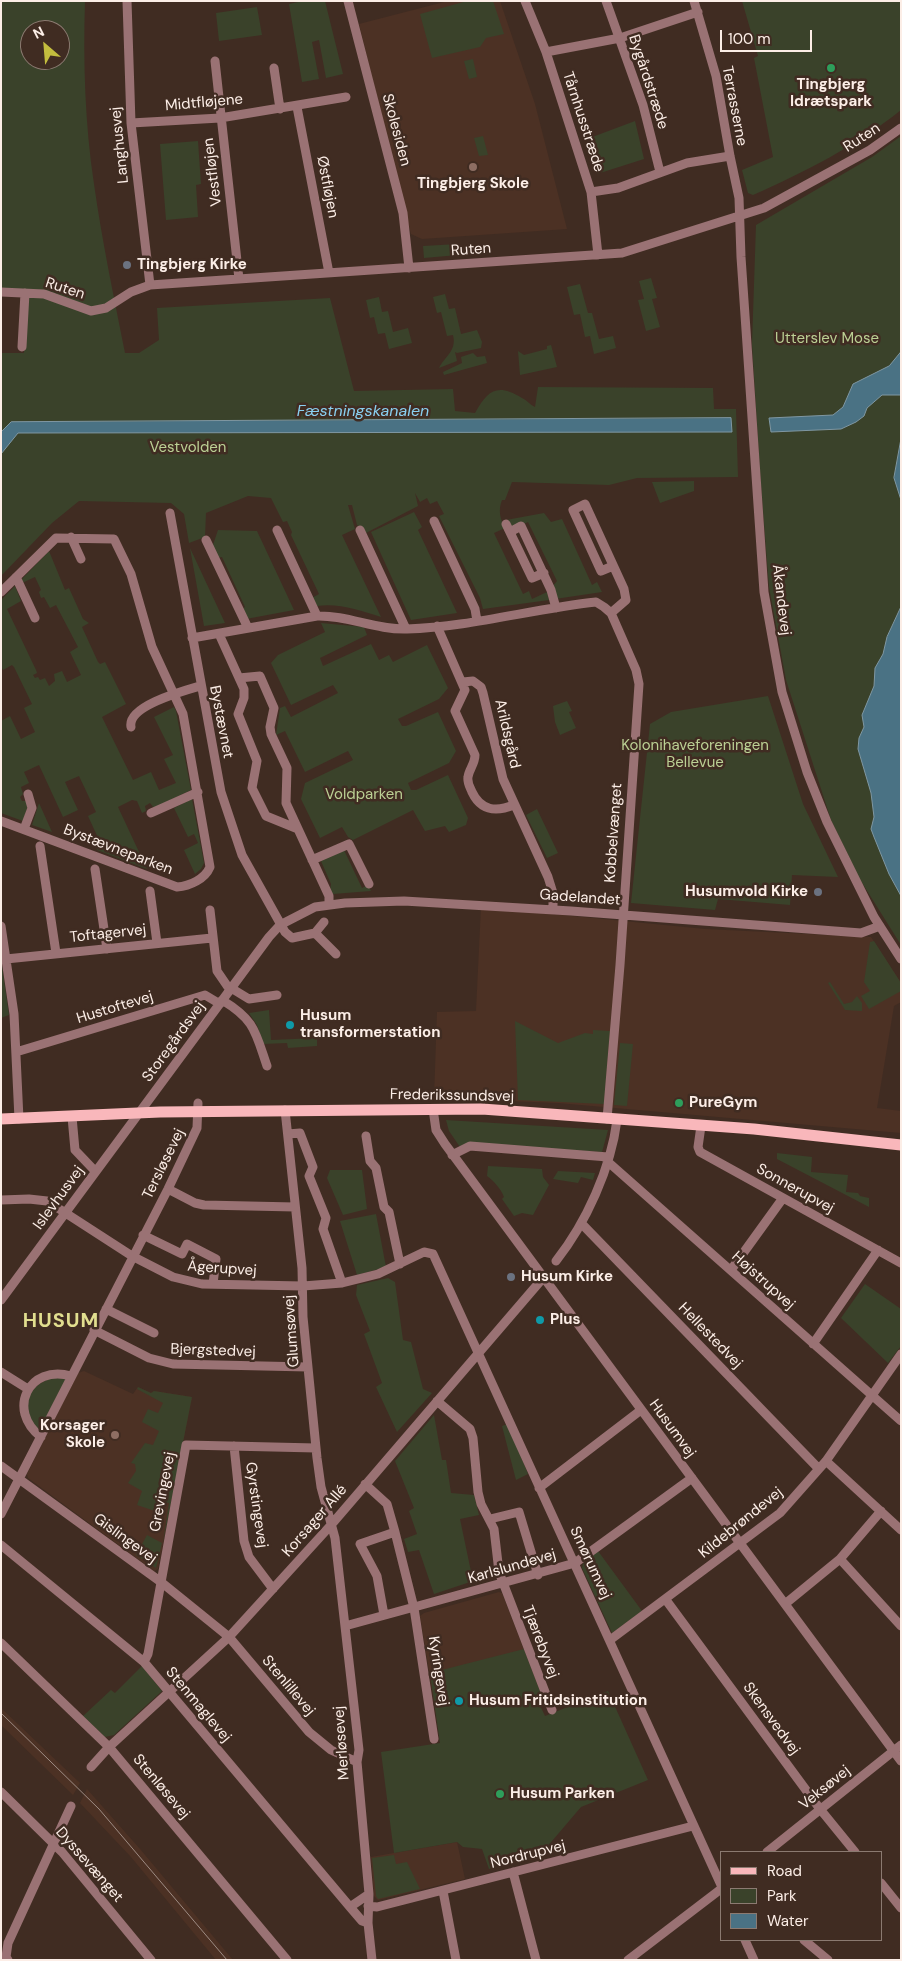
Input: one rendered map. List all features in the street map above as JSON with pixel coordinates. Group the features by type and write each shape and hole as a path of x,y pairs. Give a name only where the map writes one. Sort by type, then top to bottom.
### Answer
{"main road":[{"name":"Frederikssundsvej","path":"1,1119 140,1113 198,1107 285,1110 482,1109 754,1129 901,1145"}],"street":[{"name":"Langhusvej","path":"127,1 131,123 150,285"},
{"name":"Skolesiden","path":"348,1 403,213 409,268"},
{"name":"Tårnhusstræde","path":"525,1 546,52 591,192 598,255"},
{"name":"Bygårdstræde","path":"606,1 643,105 660,172"},
{"name":"Terrasserne","path":"694,1 716,76 739,198 740,217"},
{"path":"546,52 620,38 698,12"},
{"name":"Vestfløjen","path":"215,61 239,279"},
{"path":"274,68 280,110"},
{"name":"Midtfløjene","path":"131,123 220,118 280,110 346,97"},
{"name":"Østfløjen","path":"297,107 329,273"},
{"name":"Ruten","path":"1,292 25,293 58,298 91,311 106,308 131,292 150,285 622,253 764,208 824,177 870,150 901,128"},
{"path":"591,192 618,188 687,163 730,156"},
{"name":"Åkandevej","path":"740,217 764,592 782,692 807,772 827,822 880,926 901,959"},
{"name":"Ruten","path":"22,347 25,293"},
{"path":"192,638 317,616 337,616 385,628 406,629 478,621 596,602 604,606 611,613 626,600 624,590 614,566 585,504 573,510 601,571 614,566"},
{"name":"Bystævnet","path":"170,514 200,686 221,792 232,829 251,874 280,925"},
{"path":"434,521 475,609 478,621"},
{"path":"508,528 521,526 544,573 556,608"},
{"path":"278,530 317,616"},
{"path":"360,530 406,629"},
{"path":"71,537 81,558"},
{"name":"Bystævneparken","path":"1,592 49,542 56,538 114,539 131,574 152,647 183,714 210,867 203,877 185,886 177,887 1,821"},
{"path":"206,540 248,628"},
{"path":"16,577 35,618"},
{"name":"Kobbelvænget","path":"611,613 636,670 639,684 622,915 612,1119"},
{"path":"437,626 463,682 464,695 455,711 474,755 475,762 468,776 468,782 476,800 487,808 502,810 514,805"},
{"path":"218,634 244,693 238,718 257,761 252,788 266,816 298,829"},
{"path":"239,678 260,676 273,703 271,734 287,768 285,799 329,896 329,904"},
{"name":"Arildsgård","path":"463,682 473,681 481,687 503,779 552,885 553,910"},
{"path":"131,728 131,719 136,712 174,693 200,686"},
{"path":"151,813 198,792"},
{"path":"24,829 32,808 28,794"},
{"path":"312,860 349,844 368,884"},
{"path":"40,846 56,953"},
{"path":"95,869 107,949"},
{"path":"150,891 157,943"},
{"name":"Gadelandet","path":"280,925 303,911 329,904 404,901 862,933 880,926"},
{"path":"210,910 217,971 231,989 248,999 277,995"},
{"path":"280,925 292,938 316,933 324,922"},
{"name":"Storegårdsvej","path":"140,1113 280,925"},
{"path":"1,926 14,1014 19,1119"},
{"path":"316,933 336,954"},
{"name":"Toftagervej","path":"6,959 212,938"},
{"name":"Hustoftevej","path":"16,1052 205,995 241,1011 253,1026 267,1066"},
{"name":"Tersløsevej","path":"1,1514 168,1189 197,1128 198,1107"},
{"name":"Husumvej","path":"433,1109 436,1130 452,1155 785,1604 897,1748 901,1761"},
{"name":"Glumsøvej","path":"285,1110 303,1286 302,1317 316,1448 321,1487 331,1525"},
{"name":"Islevhusvej","path":"1,1300 95,1170 140,1113"},
{"path":"72,1117 75,1150 95,1170"},
{"path":"556,1261 581,1223 607,1159 612,1119"},
{"name":"Sonnerupvej","path":"701,1126 698,1147 700,1152 901,1263"},
{"path":"288,1134 300,1133 313,1167 309,1176 326,1218 323,1229 342,1283"},
{"path":"366,1136 370,1161 376,1168 384,1207 389,1212 400,1264"},
{"path":"452,1155 470,1146 607,1159"},
{"name":"Højstrupvej","path":"607,1159 901,1422"},
{"path":"168,1189 195,1203 204,1205 295,1207"},
{"path":"731,1270 783,1198"},
{"name":"Ågerupvej","path":"1,1200 39,1199 56,1205 132,1256 187,1282 303,1286 342,1283 378,1274 424,1252 433,1254"},
{"name":"Hellestedvej","path":"581,1223 819,1469"},
{"path":"143,1235 182,1254 187,1244 216,1259 213,1284"},
{"path":"813,1344 878,1250"},
{"name":"Smørumvej","path":"433,1254 720,1885"},
{"name":"Korsager Allé","path":"91,1767 109,1747 229,1637 331,1525 543,1278"},
{"path":"106,1309 154,1333"},
{"name":"Bjergstedvej","path":"94,1330 149,1358 173,1364 308,1367"},
{"name":"Kildebrøndevej","path":"610,1640 741,1545 780,1513 826,1461 901,1354"},
{"path":"1,1372 28,1389"},
{"path":"41,1437 32,1430 26,1421 23,1410 24,1399 28,1389 43,1376 62,1374 71,1376"},
{"name":"Tjærebyvej","path":"437,1401 470,1430 473,1438 481,1504 494,1528 503,1584 552,1710"},
{"path":"539,1488 641,1410"},
{"name":"Grevingevej","path":"144,1662 148,1654 186,1445 234,1446"},
{"path":"234,1446 316,1448"},
{"name":"Gyrstingevej","path":"234,1446 244,1542 253,1564 273,1589"},
{"path":"826,1461 901,1530"},
{"name":"Gislingevej","path":"1,1466 161,1582 229,1637"},
{"name":"Karlslundevej","path":"345,1626 538,1575 575,1563 692,1478"},
{"name":"Kyringevej","path":"365,1484 387,1504 395,1532 414,1608 434,1739"},
{"path":"785,1604 840,1559 881,1511"},
{"path":"490,1519 520,1512 538,1575"},
{"name":"Merløsevej","path":"331,1525 335,1538 359,1750 357,1762 369,1894 368,1923 372,1960"},
{"path":"384,1615 377,1576 360,1544 395,1532"},
{"name":"Stenmaglevej","path":"1,1545 144,1662 362,1921 368,1923"},
{"path":"840,1559 901,1626"},
{"name":"Skensvedvej","path":"666,1600 820,1809 855,1851"},
{"name":"Stenlillevej","path":"229,1637 309,1732 330,1750 357,1762"},
{"name":"Stenløsevej","path":"1,1643 109,1747 287,1960"},
{"name":"Veksøvej","path":"768,1851 897,1748"},
{"name":"Dyssevænget","path":"2,1795 54,1843 151,1960"},
{"path":"5,1958 8,1943 71,1806"},
{"name":"Nordrupvej","path":"368,1906 377,1908 693,1826"},
{"path":"513,1872 536,1960"},
{"path":"882,1884 901,1908"},
{"path":"628,1960 720,1888"},
{"path":"443,1891 456,1960"},
{"path":"350,1907 369,1894"},
{"path":"745,1941 754,1960"},
{"path":"805,1941 828,1960"},
{"path":"641,1950 644,1960"}],"shaded area":[{"name":"Tingbjerg Skole","path":"448,1 500,1 535,104 567,229 422,239 411,234 359,24"},
{"path":"481,907 705,929 871,937 901,983 901,1002 894,1006 877,1108 901,1111 901,1133 558,1103 434,1098 437,1012 476,1011"},
{"name":"Korsager Skole","path":"84,1371 133,1394 138,1387 151,1393 154,1391 192,1397 158,1569 154,1571 28,1478 27,1474 78,1373"},
{"path":"499,1592 502,1593 541,1694 437,1721 420,1616 424,1613"},
{"path":"1,1708 80,1783 73,1795 1,1725"},
{"path":"87,1789 233,1960 216,1960 131,1857 80,1803"},
{"path":"457,1842 465,1879 378,1900 374,1896 371,1857"}],"green space":[{"name":"Vestvolden","path":"1,1 85,1 85,93 91,161 104,248 125,353 139,353 159,340 157,308 330,298 354,391 453,389 455,411 475,413 489,394 500,390 513,393 535,407 538,387 713,388 714,409 736,409 738,477 637,478 609,485 512,482 500,507 501,518 505,528 494,533 523,594 529,591 532,599 547,592 549,600 483,609 480,598 439,516 444,514 437,501 430,504 427,498 420,502 415,493 418,506 364,534 361,527 357,525 352,505 348,505 355,529 342,535 381,617 341,606 317,606 312,598 319,594 291,535 292,532 287,521 283,522 271,498 248,496 206,513 205,537 189,543 184,514 171,503 79,501 52,523 1,576 1,353 24,353 27,291 1,289"},
{"path":"303,1 325,1 343,74 326,78 319,40 312,42 319,79 302,82 289,4"},
{"path":"467,1 493,1 504,34 486,38 480,47 432,58 420,14"},
{"name":"Tingbjerg Idrætspark","path":"742,1 901,1 901,110 848,147 792,177 753,195 748,193 742,170 773,157 754,58 758,56"},
{"path":"257,7 262,35 219,41 216,13"},
{"path":"473,59 477,77 469,79 464,61"},
{"path":"635,121 644,159 597,174 587,139"},
{"path":"483,136 488,155 479,156 474,138"},
{"name":"Utterslev Mose","path":"901,136 901,945 859,878 831,820 786,680 769,587 752,344 756,225 872,157"},
{"path":"198,141 201,184 196,185 198,217 166,220 160,144"},
{"path":"458,244 458,255 424,258 423,246"},
{"path":"651,278 657,298 652,299 660,327 646,331 638,300 644,299 639,281"},
{"path":"580,284 588,313 592,313 599,339 613,336 616,348 594,354 590,336 585,337 580,314 574,315 567,287"},
{"path":"445,294 449,309 455,308 461,334 477,330 482,342 481,348 455,352 457,361 439,368 452,349 454,341 453,335 447,336 441,312 437,313 433,297"},
{"path":"379,297 382,312 388,311 393,332 408,328 412,343 389,349 385,333 378,334 374,317 370,318 366,300"},
{"path":"551,345 557,367 520,375 518,351 524,355 547,349 547,346"},
{"path":"473,353 477,357 485,356 487,363 444,375 443,372 462,363 461,357"},
{"path":"694,481 694,491 660,503 652,482"},
{"path":"414,512 422,527 418,530 457,613 411,620 371,532"},
{"path":"544,513 551,522 562,519 592,585 597,582 602,592 555,599 552,587 557,581 528,522 511,530 506,520"},
{"path":"218,530 257,531 294,610 246,619 242,609 245,607 222,557 217,558 212,548"},
{"path":"190,548 225,623 204,626"},
{"path":"49,551 65,590 69,588 83,619 89,623 82,627 98,662 100,664 105,662 126,704 102,717 133,780 151,772 159,790 176,783 164,759 173,755 154,717 174,707 176,711 191,790 154,808 150,803 145,806 146,811 142,813 137,801 132,800 118,807 147,869 97,850 95,842 99,840 88,816 96,812 79,776 65,782 78,810 63,817 39,765 24,772 29,783 21,787 23,794 20,797 22,801 27,801 28,806 23,821 1,813 1,721 10,716 21,739 35,732 24,708 32,704 14,667 12,665 3,670 1,666 1,600 15,586 21,601 7,609 36,670 37,673 33,675 35,678 38,677 40,680 45,678 49,686 55,681 54,674 62,671 67,682 81,675 70,652 78,647 56,605 50,608 44,597 41,598 39,592 41,590 35,577 22,583 21,580"},
{"name":"Voldparken","path":"321,623 364,627 367,635 320,658 323,666 371,644 379,660 389,655 393,662 427,645 448,688 439,699 398,719 402,726 406,726 438,712 456,751 449,763 408,783 411,790 416,790 448,775 468,818 466,825 449,832 445,826 425,831 413,810 353,840 348,837 342,827 320,838 301,799 305,783 353,760 348,751 305,772 285,731 276,735 280,708 285,706 291,717 338,693 333,685 291,705 271,663 278,655 325,632"},
{"name":"Kolonihaveforeningen Bellevue","path":"768,696 803,804 838,877 792,875 790,905 718,899 715,910 631,903 650,724 671,712"},
{"path":"567,701 572,711 569,712 576,728 560,735 555,722 553,706"},
{"path":"192,799 204,863 195,874 184,850 198,843 194,834 188,837 174,808"},
{"path":"39,803 52,832 32,825"},
{"path":"537,809 558,853 547,858 526,815"},
{"path":"344,850 362,888 368,885 371,891 333,894 330,891 331,884 321,861"},
{"path":"874,941 901,983 901,991 869,1009 861,996 870,991 864,982 870,942"},
{"path":"1,959 9,1015 1,1018"},
{"path":"830,982 844,1004 852,1002 857,996 862,1003 862,1011 845,1010 828,983"},
{"path":"269,1010 271,1040 317,1038 317,1046 288,1048 287,1043 263,1044 257,1025 249,1013"},
{"path":"515,1021 558,1043 585,1033 593,1034 593,1030 610,1031 604,1104 518,1100"},
{"path":"620,1043 633,1044 627,1106 614,1105"},
{"path":"446,1120 608,1130 602,1152 472,1144 460,1147 449,1131"},
{"path":"777,1153 812,1157 811,1172 848,1175 846,1192 858,1193 860,1196 869,1198 869,1207 777,1159"},
{"path":"488,1166 542,1169 543,1177 549,1185 533,1215 522,1213 514,1216 502,1199 504,1197 499,1188 487,1176"},
{"path":"330,1170 362,1170 367,1209 343,1215 327,1178"},
{"path":"558,1171 595,1173 593,1180 581,1177 578,1183 553,1179"},
{"path":"376,1214 386,1267 357,1275 340,1221"},
{"path":"388,1278 395,1282 403,1340 411,1342 423,1389 432,1393 397,1432 376,1387 382,1383 364,1334 370,1331 356,1295 357,1285"},
{"path":"865,1284 901,1309 901,1346 888,1363 841,1318"},
{"path":"54,1377 66,1379 39,1432 28,1414 27,1399 36,1387"},
{"path":"138,1387 151,1393 154,1391 192,1397 163,1543 169,1503 161,1502 158,1512 137,1505 142,1491 128,1483 136,1471 135,1464 131,1463 145,1443 153,1445 159,1431 142,1422 148,1409 158,1413 163,1403 137,1389"},
{"path":"434,1415 442,1460 446,1460 451,1493 474,1495 479,1515 460,1519 473,1581 434,1594 419,1550 408,1552 404,1539 417,1534 409,1511 414,1508 395,1461"},
{"path":"508,1424 528,1474 516,1480 502,1426"},
{"path":"147,1535 162,1543 156,1568 136,1555"},
{"path":"598,1551 642,1611 612,1633 582,1568 583,1564"},
{"name":"Husum Parken","path":"524,1649 541,1694 536,1697 545,1716 608,1691 648,1780 581,1807 541,1854 489,1869 482,1849 463,1847 457,1842 394,1853 381,1752 440,1743 430,1673"},
{"path":"142,1666 162,1691 114,1735 105,1737 83,1716 111,1690 115,1693"},
{"path":"394,1855 396,1864 407,1862 420,1889 378,1899 376,1896 372,1858"}],"water":[{"path":"901,352 901,395 882,395 867,408 864,416 841,429 771,432 769,418 833,415 843,407 853,384 889,366"},
{"path":"731,418 732,432 18,433 1,454 1,432 11,422"},
{"path":"901,439 901,500 894,478"},
{"path":"901,607 901,896 889,874 871,829 874,817 871,793 858,749 859,738 864,727 862,715 874,686 875,668 883,654 887,637"}],"tram line":[{"path":"1,1713 99,1809 227,1960"}],"place":[{"name":"Tingbjerg Idrætspark","path":"831,68"},
{"name":"Tingbjerg Skole","path":"473,167"},
{"name":"Tingbjerg Kirke","path":"127,265"},
{"name":"Husumvold Kirke","path":"818,892"},
{"name":"Husum transformerstation","path":"290,1025"},
{"name":"PureGym","path":"679,1103"},
{"name":"Husum Kirke","path":"511,1277"},
{"name":"Plus","path":"540,1320"},
{"name":"Korsager Skole","path":"115,1435"},
{"name":"Husum Fritidsinstitution","path":"459,1701"},
{"name":"Husum Parken","path":"500,1794"}],"district":[{"name":"HUSUM","path":"61,1322"}],"water label":[{"name":"Fæstningskanalen","path":"363,412"}]}
